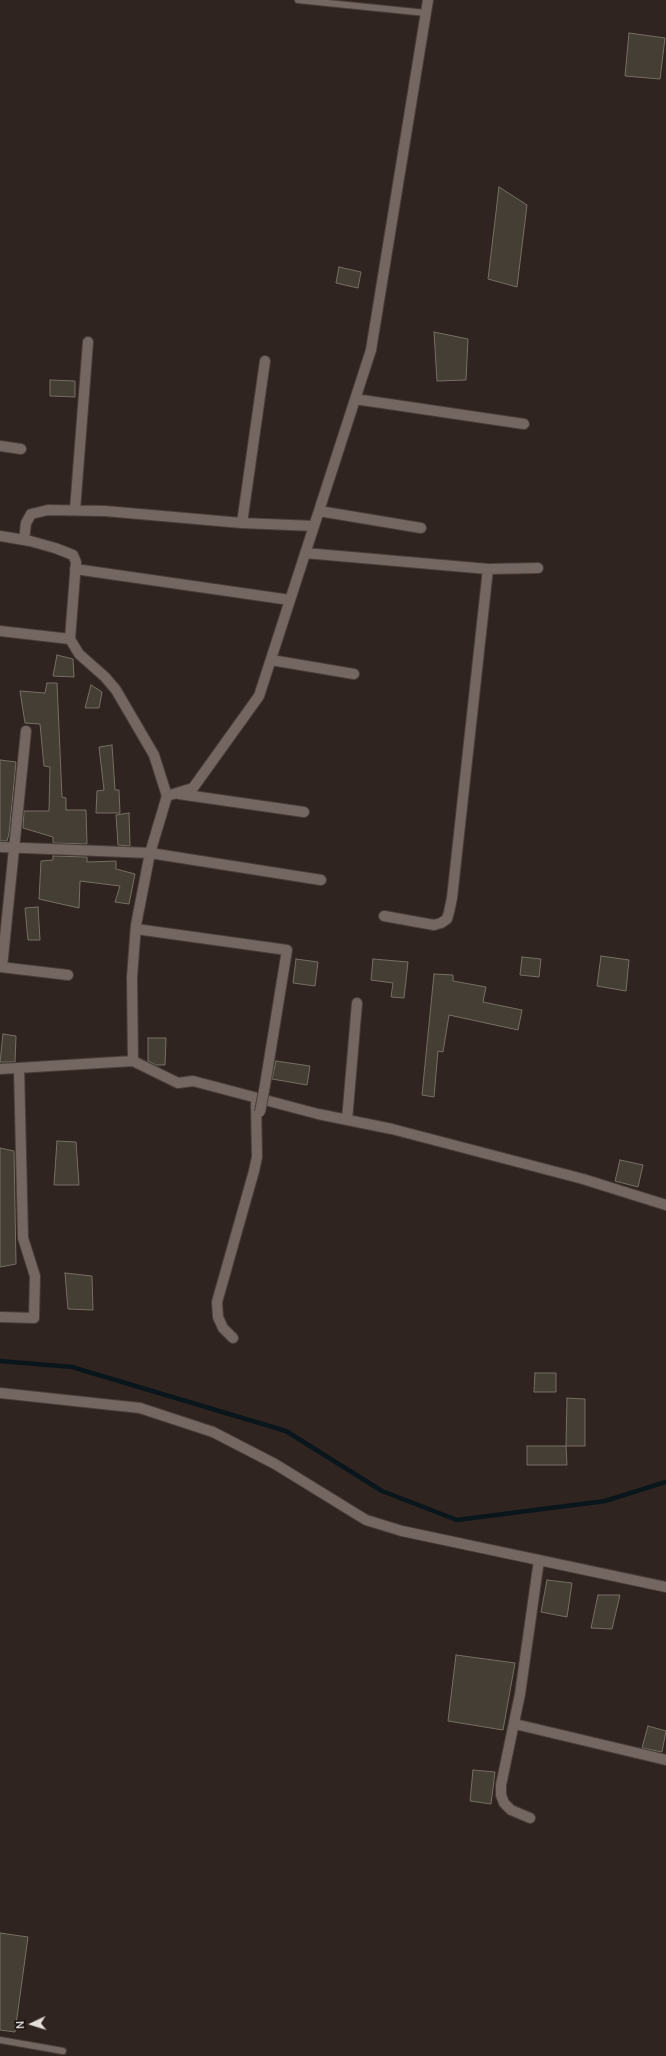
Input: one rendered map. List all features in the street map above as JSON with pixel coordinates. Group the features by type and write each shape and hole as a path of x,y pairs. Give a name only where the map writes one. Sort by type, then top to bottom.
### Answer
{"street":[{"path":"171,795 193,788 202,776 259,696 271,660 371,350 428,0"},
{"path":"75,510 88,342"},
{"path":"242,523 265,361"},
{"path":"355,399 524,424"},
{"path":"0,446 21,449"},
{"path":"24,540 26,523 31,514 48,510 75,510 242,523 314,526"},
{"path":"319,511 422,528"},
{"path":"0,536 56,548 73,555 76,562 70,639 78,654 105,677 116,690 154,755 171,795 150,852 136,929 132,977 133,1060"},
{"path":"305,553 488,569 538,568"},
{"path":"75,569 290,600"},
{"path":"384,916 434,925 441,923 446,919 449,912 452,898 488,569"},
{"path":"0,631 70,639"},
{"path":"271,660 354,674"},
{"path":"26,731 1,967 68,975"},
{"path":"171,795 304,812"},
{"path":"0,847 150,852 321,880"},
{"path":"136,929 287,950 257,1130"},
{"path":"347,1120 357,1004"},
{"path":"0,1069 133,1060 178,1083 193,1081 392,1130 583,1179 666,1205"},
{"path":"0,1317 34,1318 35,1276 23,1238 19,1068"},
{"path":"233,1338 223,1328 218,1317 217,1302 257,1157 256,1097"},
{"path":"0,1393 140,1408 213,1432 275,1464 366,1520 402,1531 666,1587"},
{"path":"530,1818 511,1810 504,1803 501,1795 501,1785 515,1724 539,1560"},
{"path":"515,1724 666,1760"}],"lane":[{"path":"298,0 426,13"},
{"path":"0,2040 63,2051"}],"building":[{"path":"629,33 665,38 660,79 625,76"},
{"path":"499,187 527,205 517,287 488,279"},
{"path":"339,267 361,272 358,288 336,283"},
{"path":"434,332 468,339 466,380 437,381"},
{"path":"50,380 75,381 75,397 50,396"},
{"path":"57,655 73,659 74,677 53,676"},
{"path":"47,683 57,683 62,797 66,798 66,810 86,810 87,844 53,843 53,837 23,828 24,811 49,811 50,767 44,766 40,724 25,723 20,691 45,693"},
{"path":"91,685 102,692 99,708 85,708"},
{"path":"112,745 115,790 119,790 120,813 96,813 97,791 104,790 99,747"},
{"path":"0,760 16,762 7,841 0,841"},
{"path":"129,813 130,846 118,845 116,815"},
{"path":"53,856 87,857 87,862 116,861 116,869 135,874 129,904 115,902 120,886 80,881 79,908 39,899 41,861 53,860"},
{"path":"38,907 40,940 28,940 25,908"},
{"path":"601,956 629,960 626,991 597,986"},
{"path":"522,957 541,959 539,977 520,975"},
{"path":"296,959 318,962 315,986 293,983"},
{"path":"373,959 408,962 404,998 391,997 393,983 371,980"},
{"path":"434,974 453,975 453,981 486,987 483,1002 522,1010 518,1030 449,1015 443,1052 438,1051 434,1097 422,1095"},
{"path":"3,1034 16,1036 15,1062 0,1062"},
{"path":"148,1038 166,1038 165,1065 156,1065 148,1061"},
{"path":"276,1061 310,1066 307,1085 272,1079"},
{"path":"57,1141 76,1142 79,1185 54,1185"},
{"path":"0,1148 14,1151 16,1264 0,1267"},
{"path":"620,1160 643,1165 638,1187 615,1181"},
{"path":"65,1273 92,1276 93,1310 68,1309"},
{"path":"535,1373 556,1373 556,1392 534,1392"},
{"path":"567,1398 585,1399 585,1446 566,1446"},
{"path":"527,1446 566,1446 567,1465 527,1465"},
{"path":"547,1580 572,1583 567,1617 541,1612"},
{"path":"598,1595 620,1595 612,1629 591,1628"},
{"path":"456,1655 515,1663 503,1730 448,1721"},
{"path":"648,1726 666,1731 662,1752 642,1748"},
{"path":"473,1770 495,1772 491,1804 470,1801"},
{"path":"0,1933 28,1937 15,2032 0,2030"}],"waterway":[{"path":"0,1361 72,1367 286,1431 382,1491 457,1520 605,1501 666,1482"}]}
